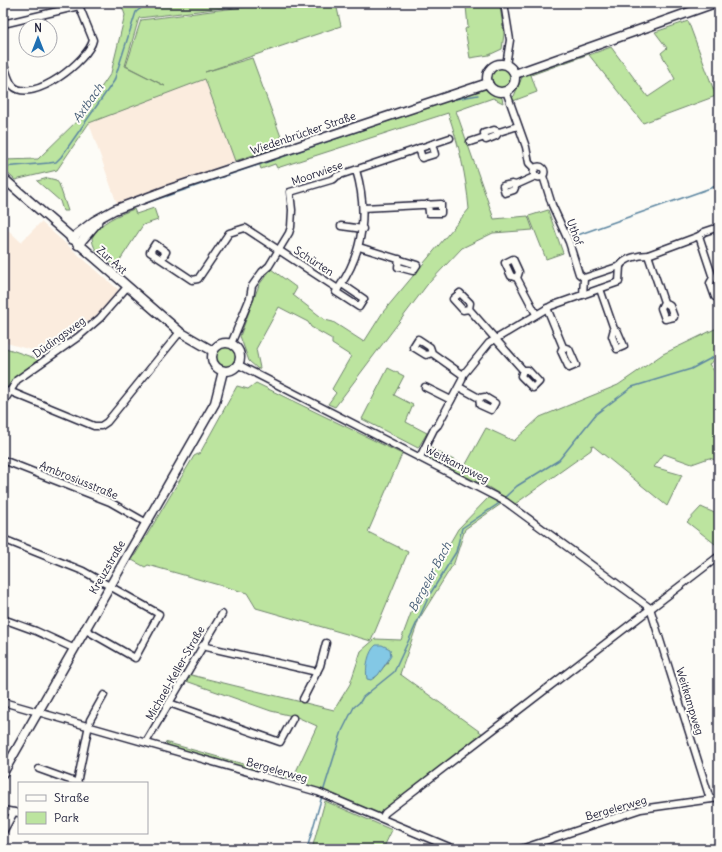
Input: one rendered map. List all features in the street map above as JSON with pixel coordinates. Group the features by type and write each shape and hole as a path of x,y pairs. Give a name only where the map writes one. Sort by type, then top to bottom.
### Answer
{"street":[{"path":"504,3 510,40 506,65"},
{"path":"515,74 716,3"},
{"path":"3,24 78,4 93,40 92,46 62,76 50,84 32,89 18,89 12,86 3,63"},
{"path":"500,64 506,65 512,69 515,74 514,84 506,91 494,90 488,83 490,69 500,64"},
{"name":"Wiedenbrücker Straße","path":"70,239 101,217 170,189 488,83"},
{"path":"506,91 529,163 535,169 536,176"},
{"path":"470,142 485,137 484,134 494,130 499,132 518,126"},
{"name":"Moorwiese","path":"231,344 250,298 252,286 279,250 291,227 290,192 328,181 450,138"},
{"path":"419,148 422,158 436,154 432,144"},
{"path":"516,185 536,176 543,176 544,169 539,167 535,169"},
{"name":"Schürten","path":"162,259 192,280 198,280 229,233 246,228 279,250 340,286 353,264 363,229 361,187 356,170"},
{"name":"Uthof","path":"543,176 552,205 569,242 579,274 584,278"},
{"name":"Zur Axt","path":"3,178 70,239 180,332 213,350"},
{"path":"363,208 428,204"},
{"name":"Wiedenbrücker Straße","path":"78,245 96,224 125,207"},
{"path":"341,226 363,229"},
{"path":"583,295 584,278 620,266 623,262 640,255 648,255 698,236 719,226"},
{"path":"698,236 716,279 710,283 715,297 719,295"},
{"path":"359,247 399,259"},
{"path":"648,255 664,302"},
{"path":"420,457 459,387 463,375 484,348 547,308 619,282 620,266"},
{"path":"517,278 536,314"},
{"name":"Düdingsweg","path":"3,403 17,380 78,337 100,318 127,287"},
{"path":"600,289 614,329"},
{"path":"547,308 563,347"},
{"path":"469,309 523,370"},
{"path":"9,391 94,426 101,426 107,422 180,332"},
{"path":"223,344 231,344 235,347 239,355 238,364 231,370 223,371 217,368 212,362 213,350 223,344"},
{"path":"432,353 463,375"},
{"name":"Weitkampweg","path":"238,364 506,502 650,608 710,799"},
{"name":"Kreuzstraße","path":"3,773 214,403 223,371"},
{"path":"425,387 451,400"},
{"path":"459,387 478,398"},
{"name":"Ambrosiusstraße","path":"3,460 110,502 145,522"},
{"path":"3,538 64,562 109,585 160,614 135,658 84,629"},
{"path":"382,818 385,813 719,556"},
{"name":"Michael-Keller-Straße","path":"146,742 222,614"},
{"path":"3,618 74,648"},
{"path":"303,699 317,672 326,643"},
{"path":"202,646 317,672"},
{"path":"78,782 90,720 104,695"},
{"name":"Bergelerweg","path":"3,702 318,792 454,849"},
{"path":"169,703 280,742 293,718"},
{"path":"39,769 75,782"},
{"name":"Bergelerweg","path":"521,849 641,809 719,798"},
{"path":"3,810 17,813 3,832"}],"shaded area":[{"path":"205,79 235,161 117,204 89,123"},
{"path":"41,222 120,291 102,311 72,335 42,353 3,342 3,233 7,229 21,242"}],"green space":[{"path":"121,3 265,3 139,18 125,66 165,86 126,66 141,20 274,3 333,3 337,8 341,26 205,72 252,58 284,145 235,161 205,79 89,123 57,170 15,180 3,169 3,160 38,159 81,117 111,73 125,15"},
{"path":"495,3 500,6 504,34 502,49 489,55 470,58 465,29 468,27 466,6"},
{"path":"688,21 716,96 643,123 589,55 611,47 648,97 675,79 661,53 667,48 655,32"},
{"path":"587,52 589,54 531,75 537,92 513,101 512,98 523,75"},
{"path":"501,67 509,70 512,78 509,86 501,89 493,86 490,78 493,70"},
{"path":"482,89 498,94 502,98 503,103 493,98 456,111 494,219 528,216 533,230 493,233 462,248 427,285 335,407 328,404 336,393 332,389 351,356 332,344 332,339 311,327 308,322 279,307 256,349 260,368 258,369 249,361 240,336 259,285 271,269 297,288 293,295 325,320 333,322 364,342 383,312 469,209 462,160 448,113 277,168 275,164 261,169 259,163"},
{"path":"48,178 56,180 59,184 68,211 63,211 60,201 37,181"},
{"path":"154,208 158,220 143,225 116,266 103,258 94,248 92,238 95,232 104,223 134,209 136,214"},
{"path":"548,210 563,253 546,259 529,216"},
{"path":"719,327 719,358 709,364 719,378 719,461 709,458 692,464 664,454 654,467 682,475 667,506 592,445 591,450 515,504 490,488 430,459 429,453 431,448 465,466 486,428 514,441 540,417 618,385 663,354"},
{"path":"225,346 233,349 236,357 233,365 225,368 217,365 214,357 217,349"},
{"path":"3,347 40,360 11,382 3,396"},
{"path":"388,368 404,376 394,395 413,405 406,422 427,433 418,448 362,419"},
{"path":"256,383 402,454 368,532 408,552 371,641 256,608 247,593 148,565 145,567 132,560 194,456 200,453 237,386 248,389"},
{"path":"489,497 501,504 465,529 454,563 419,619 400,674 483,734 379,815 320,789 170,747 165,742 293,778 317,726 297,717 271,711 186,681 191,675 334,710 350,684 361,651 375,639 401,640 414,605 458,529","holes":["369,657 388,662 374,679 368,664"]},
{"path":"701,507 719,515 719,547 687,522"},
{"path":"325,801 392,830 383,849 312,849"}],"water":[{"path":"376,645 382,645 390,649 391,656 378,675 371,680 367,679 367,665 371,651"}],"waterway":[{"name":"Axtbach","path":"3,167 56,162 61,157 114,81 136,12 148,3"},
{"path":"149,202 450,100 478,95"},
{"path":"572,237 719,185"},
{"name":"Bergeler Bach","path":"503,499 517,486 559,460 596,414 632,387 691,369 719,354"},
{"name":"Bergeler Bach","path":"323,792 342,731 354,707 363,697 394,672 430,594 456,552 462,528 501,502"},
{"name":"Bergeler Bach","path":"307,849 322,796"}]}
